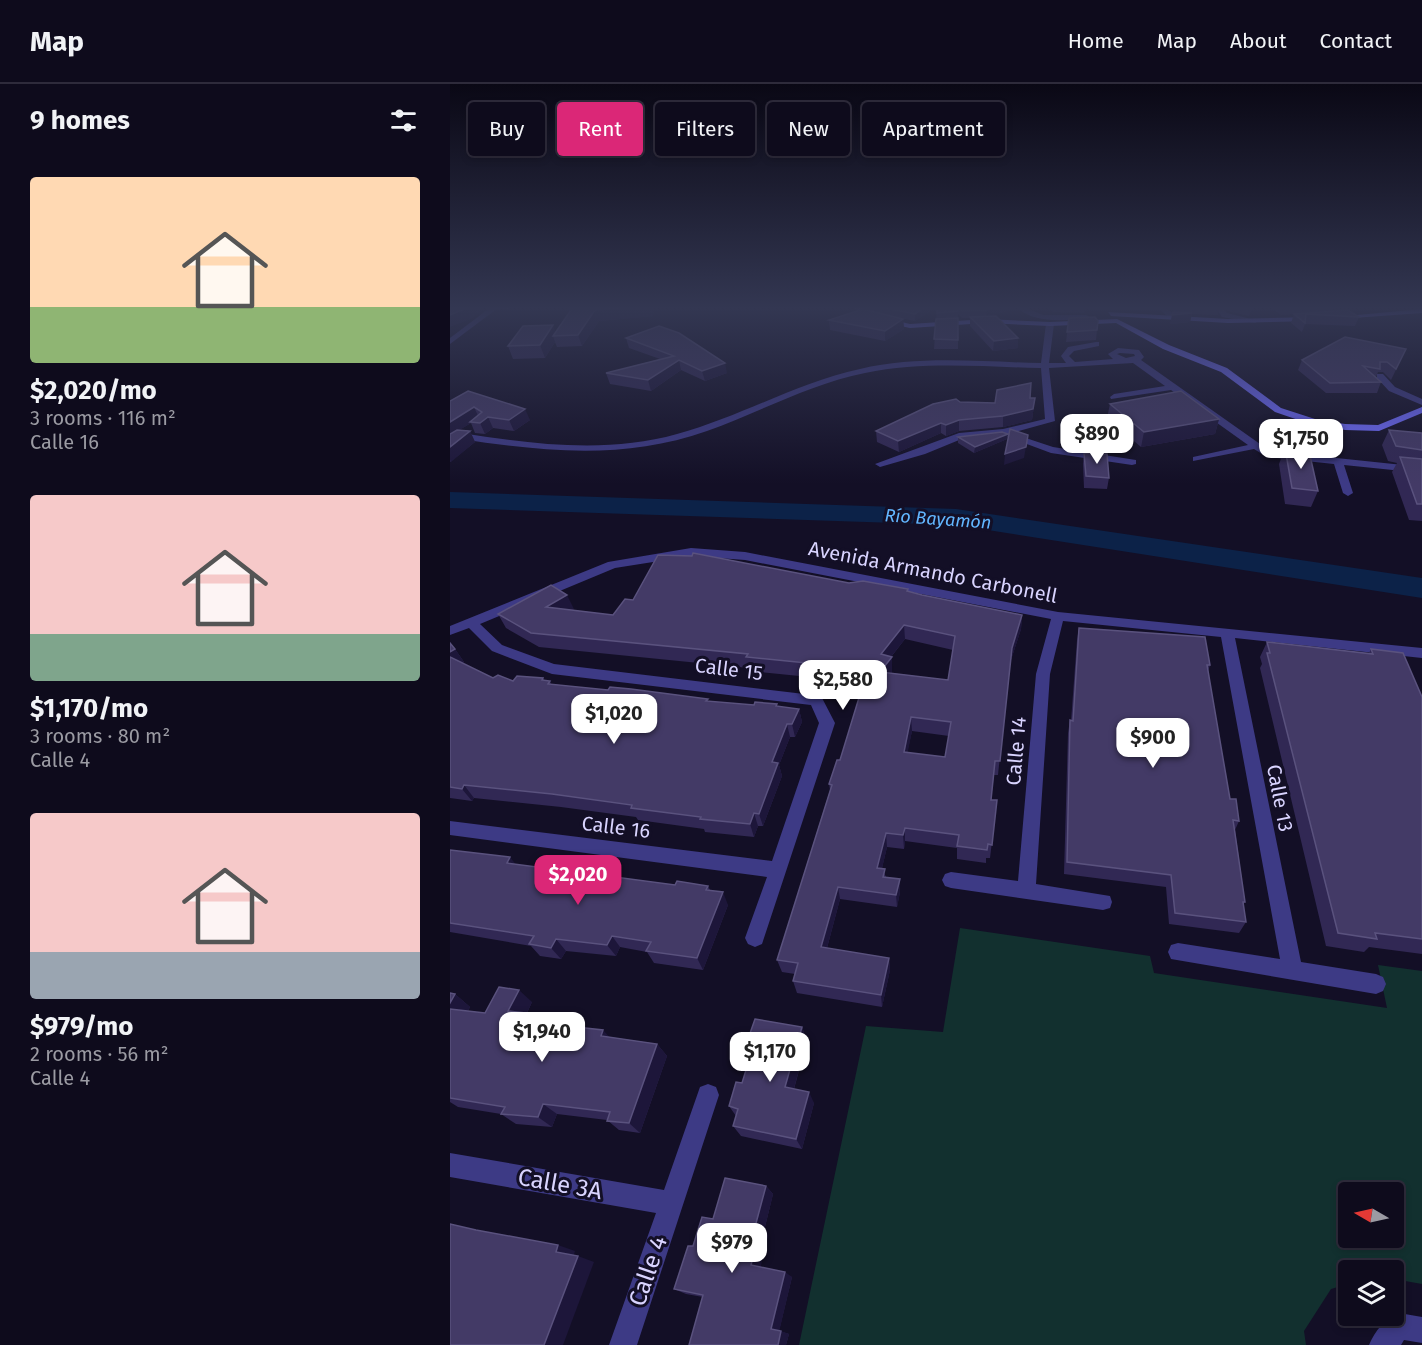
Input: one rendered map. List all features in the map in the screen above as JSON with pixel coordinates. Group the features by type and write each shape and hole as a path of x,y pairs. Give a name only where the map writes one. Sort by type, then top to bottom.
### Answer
{"street":[{"path":"461,436 566,450 634,445 682,436 823,382 862,370 911,366"},
{"path":"880,464 921,452 962,435 1003,432 1050,421 1045,366 1040,366"},
{"path":"1143,366 1267,454 1422,470"},
{"path":"1214,366 1224,370 1278,410 1313,422 1345,427 1379,428 1422,410"},
{"path":"1380,376 1392,389 1422,402"},
{"path":"1114,397 1173,387"},
{"path":"450,443 471,430"},
{"path":"1003,432 1051,450 1132,462"},
{"path":"1197,459 1256,446"},
{"path":"1338,461 1348,494"},
{"name":"Avenida Armando Carbonell","path":"450,631 612,565 691,552 745,556 1058,616 1419,652"},
{"name":"Calle 14","path":"1026,891 1043,674 1058,616"},
{"name":"Calle 15","path":"471,622 497,648 552,669 816,700 827,723 777,870"},
{"name":"Calle 13","path":"1227,634 1292,969"},
{"path":"1419,652 1422,667"},
{"name":"Calle 16","path":"450,828 777,870"},
{"path":"755,938 777,870"},
{"path":"951,880 1103,903"},
{"path":"1178,952 1376,984"},
{"name":"Calle 4","path":"623,1345 708,1095"},
{"name":"Calle 3A","path":"450,1165 671,1203"},
{"path":"1383,1345 1399,1326 1422,1330"}],"green space":[{"path":"960,928 1150,956 1154,973 1387,1008 1378,965 1422,971 1422,1284 1404,1281 1404,1260 1338,1260 1338,1287 1331,1289 1304,1331 1306,1345 799,1345 866,1026 943,1032"}],"building":[{"path":"635,366 670,366 648,380 606,373"},
{"path":"691,366 717,366 702,371"},
{"path":"1309,366 1380,366 1380,369 1363,366 1381,382 1330,383"},
{"path":"1031,383 1030,398 1035,398 1033,409 1003,416 959,420 946,425 941,423 898,441 876,431 933,404 956,399 960,402 995,403 997,390"},
{"path":"468,391 525,409 509,420 488,417 480,423 470,422 482,412 474,407 450,422 450,401"},
{"path":"1181,391 1219,419 1144,432 1110,404"},
{"path":"1010,429 1028,435 1026,447 1005,454"},
{"path":"457,430 470,431 450,447 450,434"},
{"path":"1389,430 1422,433 1422,450 1396,446"},
{"path":"1002,432 1008,434 975,447 958,437"},
{"path":"1285,448 1309,451 1318,491 1292,488"},
{"path":"1084,453 1107,454 1109,478 1086,476"},
{"path":"1400,457 1422,459 1422,504 1417,504"},
{"path":"693,553 849,583 863,581 908,589 907,591 922,595 1022,615 1012,648 1000,761 995,761 991,800 997,800 992,845 988,844 987,850 957,846 959,835 905,828 903,835 886,833 877,868 885,869 883,877 900,879 896,895 838,887 821,947 889,958 881,995 793,981 798,963 777,960 832,785 829,784 837,760 840,760 865,678 827,665 746,657 748,654 531,633 498,614 551,585 567,595 546,607 613,615 625,599 633,600 658,555 692,556","holes":["904,625 955,636 948,680 880,672 892,657 881,654","911,717 951,722 945,757 904,752"]},
{"path":"1079,628 1205,637 1210,665 1207,665 1230,799 1236,799 1239,821 1233,820 1246,922 1175,913 1171,875 1067,862 1070,720 1073,721"},
{"path":"1267,642 1373,654 1371,649 1403,653 1422,697 1422,939 1375,933 1377,939 1338,933 1267,653 1270,653"},
{"path":"450,657 493,678 498,675 513,681 517,676 543,678 542,680 550,681 548,684 608,690 610,687 631,689 708,699 706,701 754,705 755,702 799,709 792,724 787,724 772,762 778,763 759,814 754,813 750,824 700,819 701,817 631,808 632,805 552,794 464,785 462,789 450,787"},
{"path":"450,850 510,857 507,863 545,868 544,870 563,873 561,875 596,881 600,875 675,885 677,881 708,886 706,890 723,892 697,958 646,951 651,942 612,936 607,945 556,939 551,948 529,944 534,936 450,923"},
{"path":"499,987 519,990 508,1011 554,1016 548,1024 603,1030 601,1036 657,1044 629,1123 607,1121 610,1112 543,1104 538,1117 501,1114 505,1107 450,1098 450,1009 485,1013"},
{"path":"450,993 455,994 450,1003"},
{"path":"755,1019 802,1027 785,1087 809,1092 796,1139 733,1126 738,1109 729,1106 736,1082 742,1083 755,1041 748,1039"},
{"path":"725,1178 766,1186 755,1227 761,1228 751,1265 785,1272 771,1329 781,1331 778,1345 689,1345 703,1295 674,1289 688,1246 693,1246 702,1217 713,1219"},
{"path":"450,1224 558,1245 556,1252 578,1256 544,1345 450,1345"}],"waterway":[{"name":"Río Bayamón","path":"450,500 956,517 1422,588"}]}
